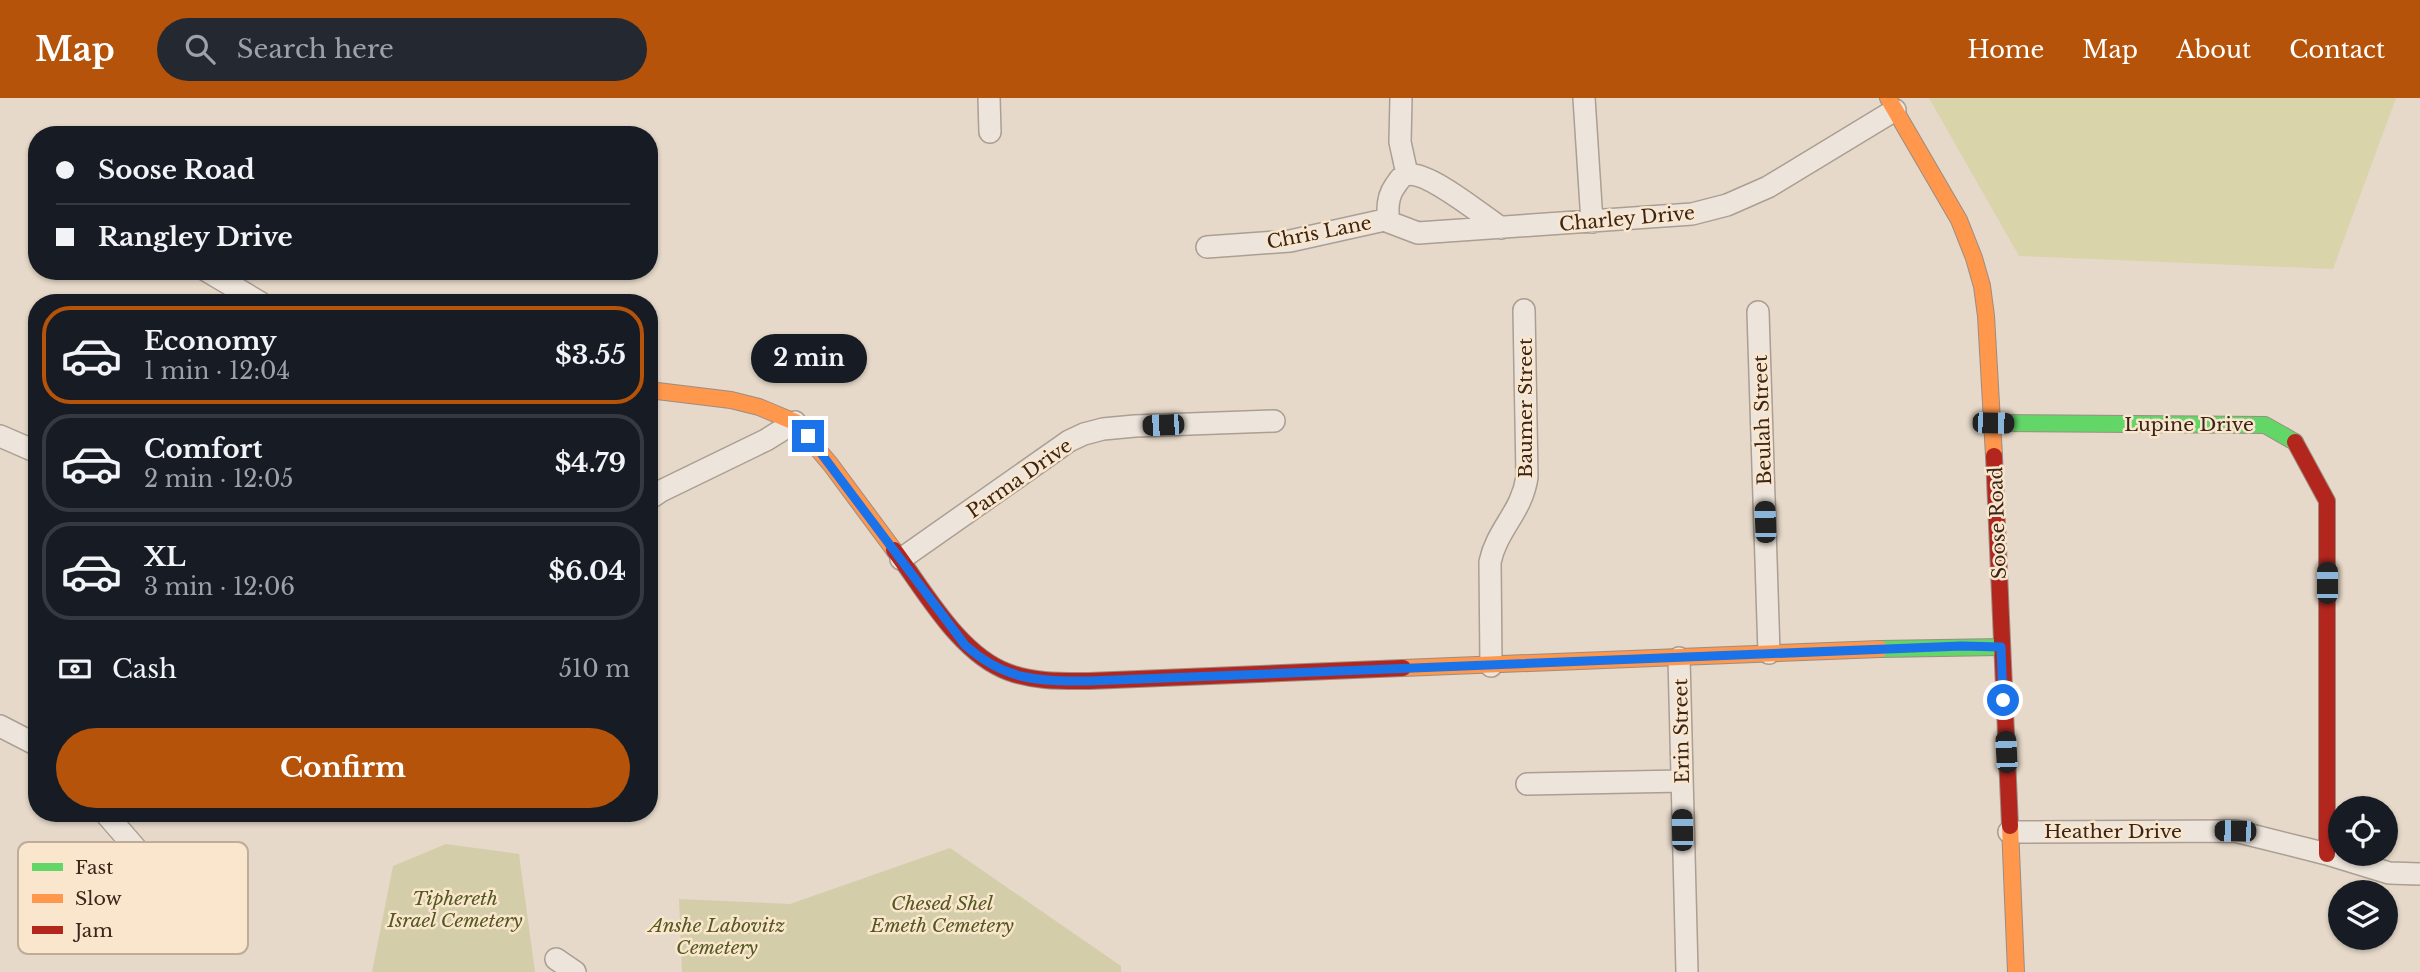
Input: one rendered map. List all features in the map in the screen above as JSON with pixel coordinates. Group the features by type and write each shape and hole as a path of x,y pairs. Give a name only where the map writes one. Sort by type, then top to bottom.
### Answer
{"street":[{"path":"989,98 990,132"},
{"path":"1401,98 1400,142 1407,174"},
{"path":"1584,98 1592,222"},
{"name":"Charley Drive","path":"1389,219 1390,222 1418,233 1692,214 1727,205 1768,187 1892,104"},
{"name":"Soose Road","path":"1892,104 1959,220 1974,258 1986,316 1993,423 2016,972"},
{"path":"1389,219 1387,210 1391,191 1407,174 1418,175 1447,190 1501,228"},
{"name":"Chris Lane","path":"1207,247 1290,241 1389,219"},
{"path":"222,280 246,294"},
{"name":"Baumer Street","path":"1491,666 1490,562 1494,547 1522,501 1527,477 1524,310"},
{"name":"Beulah Street","path":"1758,312 1769,653"},
{"path":"658,391 731,400 759,407 794,422 816,446 965,645 982,660 1004,672 1023,678 1089,681 1769,653 2001,647"},
{"name":"Parma Drive","path":"901,559 1084,434 1135,426 1274,421"},
{"path":"658,494 766,440 794,422"},
{"name":"Lupine Drive","path":"1993,423 2266,425 2298,444 2326,501 2328,854"},
{"path":"0,436 28,448"},
{"name":"Erin Street","path":"1679,658 1687,972"},
{"path":"0,726 28,740"},
{"path":"1527,784 1682,780"},
{"path":"113,822 130,842"},
{"name":"Heather Drive","path":"2010,832 2235,831 2328,854"},
{"name":"Heather Drive","path":"2367,866 2389,873 2420,874"},
{"path":"556,959 575,972"}],"shaded area":[{"path":"1929,98 2396,98 2333,269 2019,256"}],"green space":[{"name":"Tiphereth Israel Cemetery","path":"446,844 519,854 535,972 372,972 393,866"},
{"name":"Chesed Shel Emeth Cemetery","path":"950,848 1121,966 1121,972 682,972 679,899 790,904"}],"traffic: fast":[{"path":"1993,423 2265,425 2295,442"},
{"path":"1880,649 2001,647"}],"traffic: slow":[{"path":"1888,98 1959,220 1974,258 1982,286 1986,316 1994,456"},
{"path":"658,391 731,400 759,407 795,422 831,465 894,550"},
{"path":"1403,668 1880,649"},
{"path":"2010,826 2016,972"}],"traffic: jam":[{"path":"2295,442 2327,501 2327,854"},
{"path":"1994,456 2010,826"},
{"path":"894,550 944,620 974,651 990,663 1028,678 1089,681 1403,668"}],"route":[{"path":"808,436 965,645 982,660 1004,672 1023,678 1089,681 1962,646 2001,647 2003,700"}],"park label":[{"name":"Anshe Labovitz Cemetery","path":"717,936"}]}
